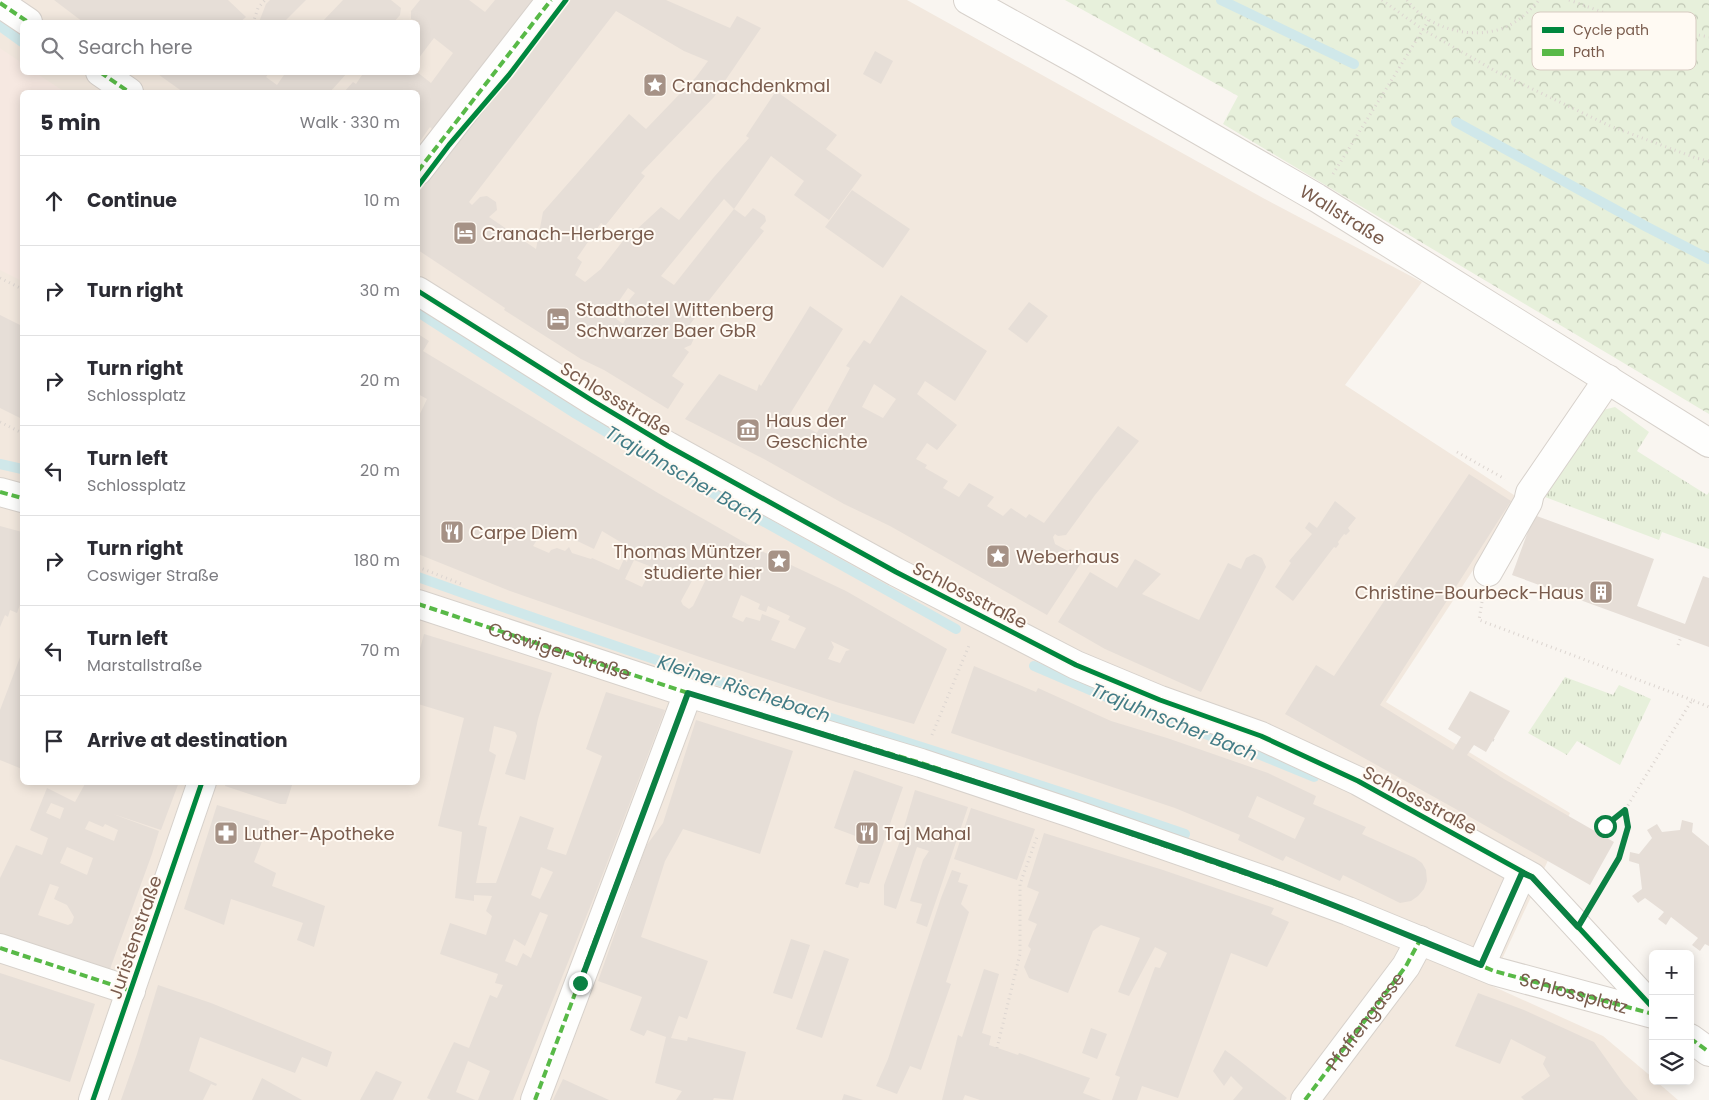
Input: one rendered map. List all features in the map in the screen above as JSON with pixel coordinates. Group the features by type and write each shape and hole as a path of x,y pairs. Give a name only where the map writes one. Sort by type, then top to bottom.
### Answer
{"street":[{"path":"420,168 551,0"},
{"name":"Wallstraße","path":"968,0 1082,62 1317,198 1709,443"},
{"path":"0,3 25,20"},
{"path":"104,75 126,90"},
{"name":"Schlossstraße","path":"420,292 593,402 668,446 896,572 1076,665 1160,700 1261,736 1349,777 1527,875"},
{"path":"1488,572 1528,502 1530,493 1608,379"},
{"path":"0,492 20,497"},
{"name":"Coswiger Straße","path":"420,605 688,693 912,760 1048,805 1278,884 1488,968"},
{"path":"535,1100 688,693"},
{"name":"Juristenstraße","path":"93,1100 201,785"},
{"path":"1488,968 1527,875"},
{"name":"Schlossplatz","path":"1527,875 1649,1004"},
{"name":"Pfaffengasse","path":"1305,1100 1400,974 1420,940"},
{"path":"0,948 131,991"},
{"name":"Schlossplatz","path":"1488,968 1649,1013"},
{"path":"1693,1040 1709,1052"}],"path":[{"path":"254,20 258,8 265,0"},
{"path":"1382,0 1422,29 1497,72 1610,126 1696,158 1709,161"},
{"path":"1407,0 1429,20 1454,31 1480,33 1506,27 1529,13 1539,0"},
{"path":"1568,0 1602,12"},
{"path":"1317,198 1429,20"},
{"path":"1696,35 1709,38"},
{"path":"0,278 20,288"},
{"path":"0,422 20,432"},
{"path":"1458,452 1530,493"},
{"path":"1488,572 1479,620 1709,707"},
{"path":"1678,645 1681,637"},
{"path":"931,736 972,640"},
{"path":"1601,834 1605,826 1625,810 1692,700"},
{"path":"997,1048 1020,954 1020,884 1048,805"},
{"path":"1578,927 1619,858 1628,827 1625,810"}],"shaded area":[{"path":"0,0 907,0 1263,198 1422,282 1345,385 1520,499 1386,702 1570,813 1490,985 1603,1036 1649,1075 1649,1085 1661,1085 1678,1100 0,1100"},
{"path":"0,48 20,62 20,75 39,75 62,90 20,90 20,280 0,270"}],"green space":[{"path":"1065,0 1709,0 1709,414 1223,124 1238,96"},
{"path":"1615,407 1649,432 1637,451 1707,495 1709,492 1709,549 1662,532 1659,540 1545,497 1603,410"},
{"path":"1565,677 1613,695 1619,685 1651,699 1620,765 1577,741 1567,755 1528,733"}],"building":[{"path":"54,0 228,0 246,17 242,20 80,20"},
{"path":"270,0 306,0 286,20 260,20 266,4"},
{"path":"343,0 391,0 401,8 400,15 396,20 324,20"},
{"path":"420,0 469,0 485,12 495,0 540,0 433,130 430,127 420,141 420,90 346,90 353,82 356,84 362,75 420,74 431,83 453,53 434,38 420,56 420,20 411,19 411,11"},
{"path":"570,0 666,0 730,28 737,16 761,28 714,97 641,173 645,176 605,226 601,223 577,258 582,262 575,275 585,282 601,269 633,228 636,230 661,207 679,220 749,138 746,136 776,91 837,135 826,149 862,175 829,220 794,195 804,181 771,156 734,209 745,217 753,208 765,216 766,221 760,228 764,231 687,328 695,336 691,345 684,348 689,352 672,376 684,384 668,409 604,370 581,359 504,310 505,308 420,251 420,190 451,145","holes":["616,11 684,51 708,61 696,77 646,129 629,114 543,212 536,249 489,217 497,210 496,202 487,196 480,197 472,205 469,202","724,199 734,209 674,285 661,276","628,288 635,293 626,304 631,308 623,324 610,314"]},
{"path":"875,51 893,61 881,84 863,74"},
{"path":"159,75 268,75 266,77 277,85 284,75 345,75 332,90 180,90"},
{"path":"852,190 910,229 883,268 825,227"},
{"path":"901,295 987,351 955,401 925,381 917,394 957,425 937,450 927,443 916,459 927,465 925,468 948,481 943,488 959,497 969,483 994,497 987,506 1003,516 1011,508 1026,518 1029,514 1044,523 1118,426 1139,441 1095,495 1066,535 1058,536 1055,534 1053,537 1055,544 1085,557 1047,615 890,526 844,504 764,459 685,419 719,374 757,391 759,384 761,386 810,306 843,329 788,417 817,433 850,368 846,366 864,340 870,344","holes":["874,384 896,399 883,418 862,407"]},
{"path":"1029,302 1048,316 1027,343 1008,329"},
{"path":"0,315 20,325 20,418 0,408"},
{"path":"420,335 429,341 423,351 658,493 749,545 846,591 947,649 914,724 836,702 697,656 510,591 420,555 420,414 427,399 420,395","holes":["546,526 594,549 602,531 632,549 627,562 624,559 619,570 592,558 572,553 569,547 565,551 557,548 549,553 533,546","634,560 652,567 642,587 625,579","699,568 708,575 693,606 689,609 681,601","741,595 760,604 758,609 766,612 768,606 790,616 788,620 806,628 795,649 771,640 780,621 762,614 760,621 746,617 743,622 732,617","831,641 850,650 846,651 840,663 828,659 834,647"]},
{"path":"1469,474 1511,501 1380,705 1453,750 1461,737 1448,729 1470,691 1510,711 1486,752 1474,745 1467,755 1504,779 1614,842 1590,885 1285,714 1316,665 1334,676"},
{"path":"1335,501 1356,518 1348,528 1350,531 1346,535 1344,534 1336,548 1334,547 1293,601 1275,587 1291,563 1289,561 1312,534 1305,528 1309,522 1317,528"},
{"name":"Christine-Bourbeck-Haus","path":"1534,515 1654,559 1637,606 1685,624 1703,576 1709,578 1709,647 1512,575"},
{"path":"0,526 20,531 20,605 17,613 10,610 8,617 5,615 0,627"},
{"path":"1254,554 1262,558 1266,567 1201,692 1105,649 1058,622 1090,572 1117,588 1135,559 1161,574 1142,594 1199,620 1228,563 1241,569 1246,558"},
{"path":"424,634 552,673 538,719 525,780 505,774 517,736 515,732 494,726 489,751 496,755 478,825 487,827 476,883 496,883 520,816 554,828 547,849 566,855 602,756 586,749 606,692 665,710 596,892 513,1100 478,1100 490,1071 468,1061 456,1092 475,1100 431,1100 427,1098 454,1042 469,1048 490,995 497,998 503,985 495,983 498,974 440,954 450,923 486,935 492,916 486,911 492,896 474,895 474,901 455,898 462,832 438,826 464,718 420,705 420,649","holes":["541,867 553,872 540,899 531,895","540,912 548,915 531,958 523,953 517,966 505,961 514,939 525,946"]},
{"path":"20,657 20,768 0,760 0,710"},
{"path":"974,666 1036,692 1038,688 1111,721 1268,773 1316,796 1313,804 1366,827 1362,834 1415,858 1422,863 1426,870 1427,881 1424,889 1418,896 1411,901 1400,903 1343,875 1340,881 1286,856 1283,861 1238,840 1240,835 1175,808 951,733","holes":["1257,796 1305,818 1295,839 1248,817"]},
{"path":"696,720 793,751 760,854 683,829 665,861 641,937 708,961 687,1019 679,1016 671,1038 687,1041 688,1037 746,1052 733,1100 714,1098 713,1100 676,1100 682,1091 655,1083 666,1037 647,1030 644,1036 630,1030 642,997 598,981 646,846 663,823"},
{"name":"Taj Mahal","path":"854,770 903,787 869,884 860,882 858,888 845,884 861,838 834,828"},
{"path":"84,785 178,785 161,830 113,814 159,831 110,969 0,936 0,878 16,845 42,855 48,838 30,830 47,788 75,802","holes":["51,803 64,808 60,819 46,813","89,821 103,827 105,824 118,830 114,841 85,829","67,847 93,858 87,875 60,863","50,884 59,887 54,899 67,905 74,917 72,923 68,925 38,915"]},
{"path":"292,785 286,804 280,804 225,786"},
{"path":"915,790 968,807 927,927 916,923 922,904 910,901 923,860 929,851 917,847 896,909 884,905 884,885 900,841"},
{"path":"217,805 270,821 254,862 276,873 272,886 325,906 314,947 297,940 303,923 231,899 224,925 184,909"},
{"path":"971,808 1035,829 1017,880 954,859"},
{"path":"1682,820 1693,823 1692,832 1709,846 1709,946 1705,944 1700,951 1692,945 1698,938 1671,917 1666,925 1658,919 1664,912 1645,898 1638,903 1632,896 1642,889 1639,864 1629,861 1630,852 1639,854 1652,838 1647,830 1657,824 1662,832 1680,830"},
{"path":"1044,833 1163,870 1274,908 1271,914 1289,922 1267,967 1231,953 1178,1098 1142,1086 1137,1100 1112,1100 1120,1077 1115,1075 1155,967 1160,968 1167,953 1155,947 1129,996 1118,992 1140,938 1101,925 1093,931 1068,993 1029,978 1024,967 1031,949 1028,946 1037,924 1028,920 1039,892 1027,887"},
{"path":"952,870 961,873 958,882 968,885 961,904 969,912 946,982 951,984 921,1070 910,1066 897,1094 876,1086 888,1059"},
{"path":"791,939 810,945 792,999 773,993"},
{"path":"824,950 849,959 822,1038 796,1029"},
{"path":"984,969 999,974 982,1033 991,1036 989,1045 1018,1055 1019,1053 1090,1078 1083,1093 1101,1100 980,1100 965,1095 963,1100 942,1100 958,1035 962,1037"},
{"path":"0,973 95,1004 70,1082 0,1059"},
{"path":"158,985 211,1003 332,1052 327,1067 302,1057 295,1073 200,1037 189,1071 217,1084 216,1086 211,1084 203,1100 121,1100"},
{"path":"1478,993 1524,1010 1594,1042 1638,1100 1524,1100 1521,1097 1550,1076 1543,1064 1546,1057 1511,1039 1500,1064 1455,1046"},
{"path":"1091,1028 1107,1034 1097,1059 1082,1053"},
{"path":"1225,1050 1287,1098 1285,1100 1233,1100 1243,1088 1231,1076 1224,1086 1213,1071"},
{"path":"376,1071 402,1082 393,1100 360,1100"},
{"path":"262,1078 302,1100 252,1100"},
{"path":"563,1079 609,1100 553,1100"},
{"path":"844,1094 863,1100 842,1100"}],"waterway":[{"path":"1221,0 1354,64"},
{"name":"Trajuhnscher Bach","path":"0,26 20,41"},
{"path":"1456,122 1709,259"},
{"name":"Trajuhnscher Bach","path":"420,313 576,414 650,458 956,629"},
{"name":"Kleiner Rischebach","path":"0,464 20,469"},
{"name":"Kleiner Rischebach","path":"420,578 709,678 1044,786 1185,834"},
{"name":"Trajuhnscher Bach","path":"1034,666 1111,699 1246,749 1314,777"}],"marked path":[{"path":"420,168 551,0"},
{"path":"0,3 25,20"},
{"path":"104,75 126,90"},
{"path":"0,492 20,497"},
{"path":"420,605 688,693 921,763 1074,814 1348,911 1494,971 1649,1013"},
{"path":"535,1100 688,693"},
{"path":"1481,965 1522,873"},
{"path":"1305,1100 1406,966 1420,940"},
{"path":"0,948 131,991"},
{"path":"1693,1040 1709,1052"}],"cycle path":[{"path":"420,183 449,145 509,75 566,0"},
{"path":"420,292 668,446 896,572 1076,665 1160,700 1261,736 1358,781 1532,877 1649,1004"},
{"path":"93,1100 201,785"}],"place":[{"name":"Cranachdenkmal","path":"655,85"},
{"name":"Cranach-Herberge","path":"465,233"},
{"name":"Stadthotel Wittenberg Schwarzer Baer GbR","path":"558,319"},
{"name":"Haus der Geschichte","path":"748,430"},
{"name":"Carpe Diem","path":"452,532"},
{"name":"Weberhaus","path":"998,556"},
{"name":"Thomas Müntzer studierte hier","path":"779,561"},
{"name":"Christine-Bourbeck-Haus","path":"1601,592"},
{"name":"Luther-Apotheke","path":"226,833"},
{"name":"Taj Mahal","path":"867,833"}],"route":[{"path":"580,983 688,693 921,763 1147,839 1278,884 1481,965 1522,873 1532,877 1578,927 1619,858 1628,827 1625,810 1605,826"}]}
